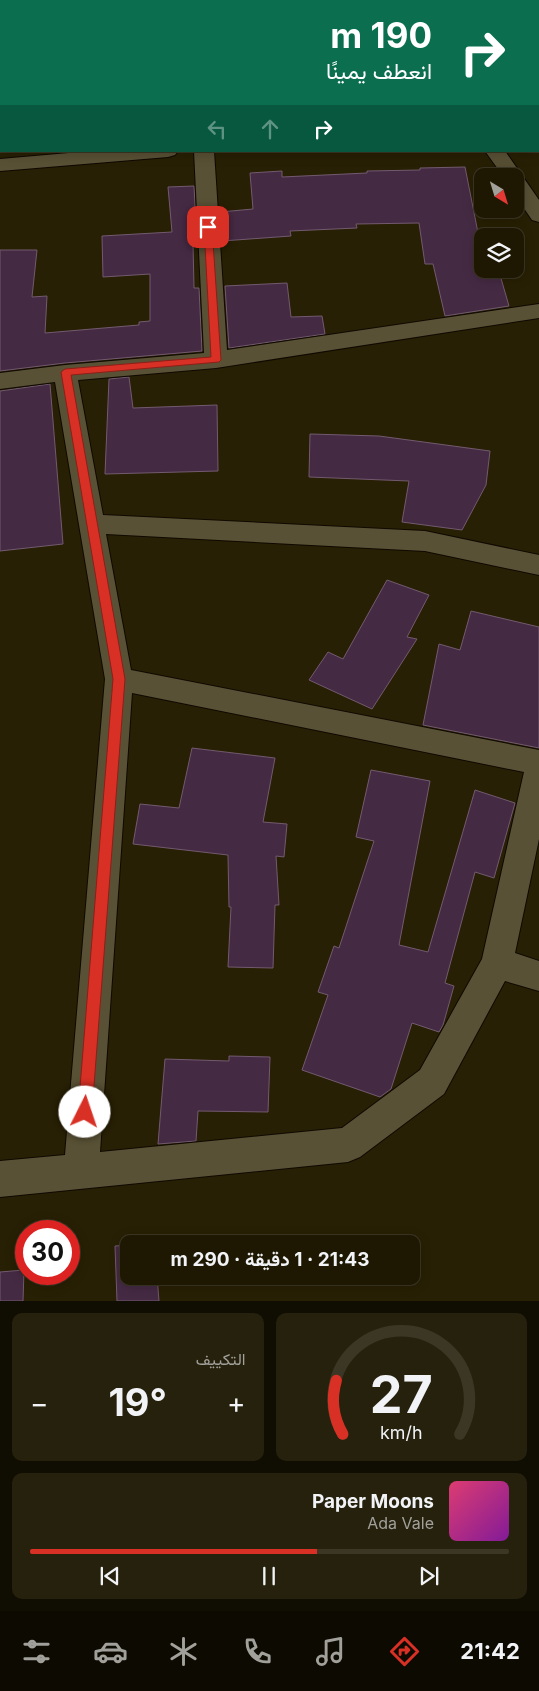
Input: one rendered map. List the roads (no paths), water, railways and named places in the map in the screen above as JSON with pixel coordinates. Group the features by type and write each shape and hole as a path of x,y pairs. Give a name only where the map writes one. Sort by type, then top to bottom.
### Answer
{"street":[{"path":"0,165 156,152"},
{"path":"204,152 216,360"},
{"path":"497,152 508,168"},
{"path":"524,193 539,214"},
{"path":"0,381 65,372 216,360 539,311"},
{"path":"65,372 119,679 81,1171"},
{"path":"91,524 425,541 539,565"},
{"path":"119,679 539,762"},
{"path":"0,1179 348,1144 432,1082 497,963 539,769"},
{"path":"497,963 539,976"}]}
